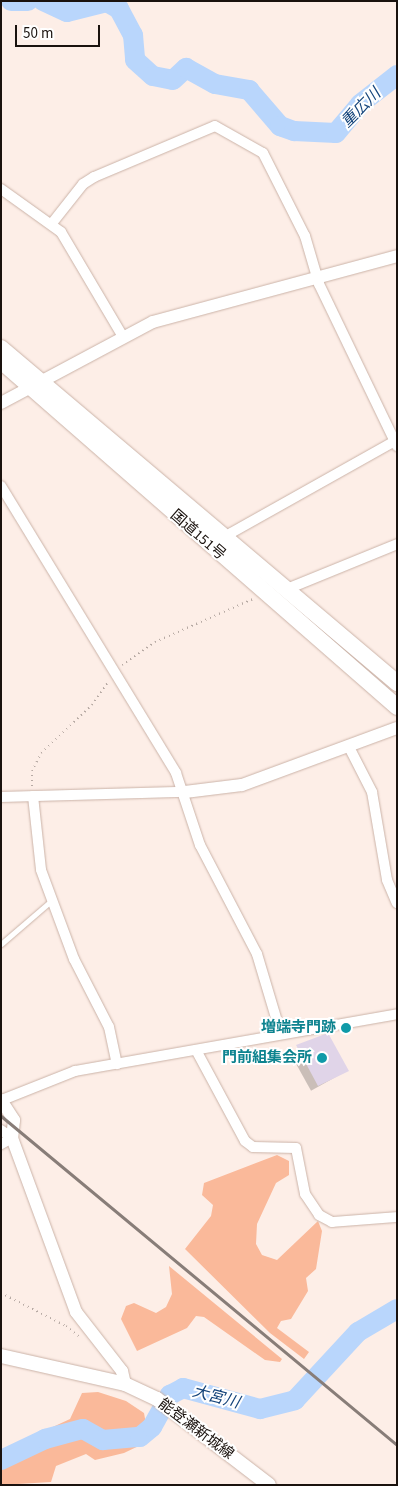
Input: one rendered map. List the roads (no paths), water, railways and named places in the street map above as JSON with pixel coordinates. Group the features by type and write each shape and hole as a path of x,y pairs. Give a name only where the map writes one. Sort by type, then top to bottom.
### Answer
{"highway":[{"name":"国道151号","path":"1,348 37,384 397,707"},
{"name":"国道151号","path":"1,361 37,384 287,589 397,683"}],"main road":[{"name":"能登瀬新城線","path":"1,1356 125,1384 157,1399 174,1409 269,1485"}],"street":[{"path":"53,222 83,184 94,177 222,127 271,162 304,236 317,277 396,444 231,533 229,542"},
{"path":"1,189 53,222 123,336"},
{"path":"1,403 123,336 180,313 397,256"},
{"path":"1,486 185,792 200,845 257,954 280,1031"},
{"path":"287,589 397,544"},
{"path":"1,797 185,792 242,785 397,728"},
{"path":"349,747 372,792 387,880 397,903"},
{"path":"33,796 41,870 51,901 82,976 109,1027 117,1064"},
{"path":"125,1384 122,1371 95,1340 76,1312 5,1137 14,1120 1,1100 75,1071 196,1050 280,1031 397,1014"},
{"path":"196,1050 245,1141 253,1147 296,1148 305,1194 319,1215 332,1222 397,1217"}],"lane":[{"path":"1,944 51,901"}],"waterway":[{"name":"重広川","path":"11,1 28,1"},
{"name":"重広川","path":"43,1 67,12 107,2 119,9 133,35 135,60 153,76 173,80 186,68 215,84 249,90 280,126 294,131 336,133 360,104 397,75"},
{"name":"大宮川","path":"1,1460 45,1439 83,1429 103,1440 140,1437 152,1427 170,1395 183,1388 260,1409 295,1400 358,1332 397,1309"}],"railway":[{"path":"1,1116 397,1445"}],"place":[{"name":"増端寺門跡","path":"346,1028"},
{"name":"門前組集会所","path":"322,1058"}]}
